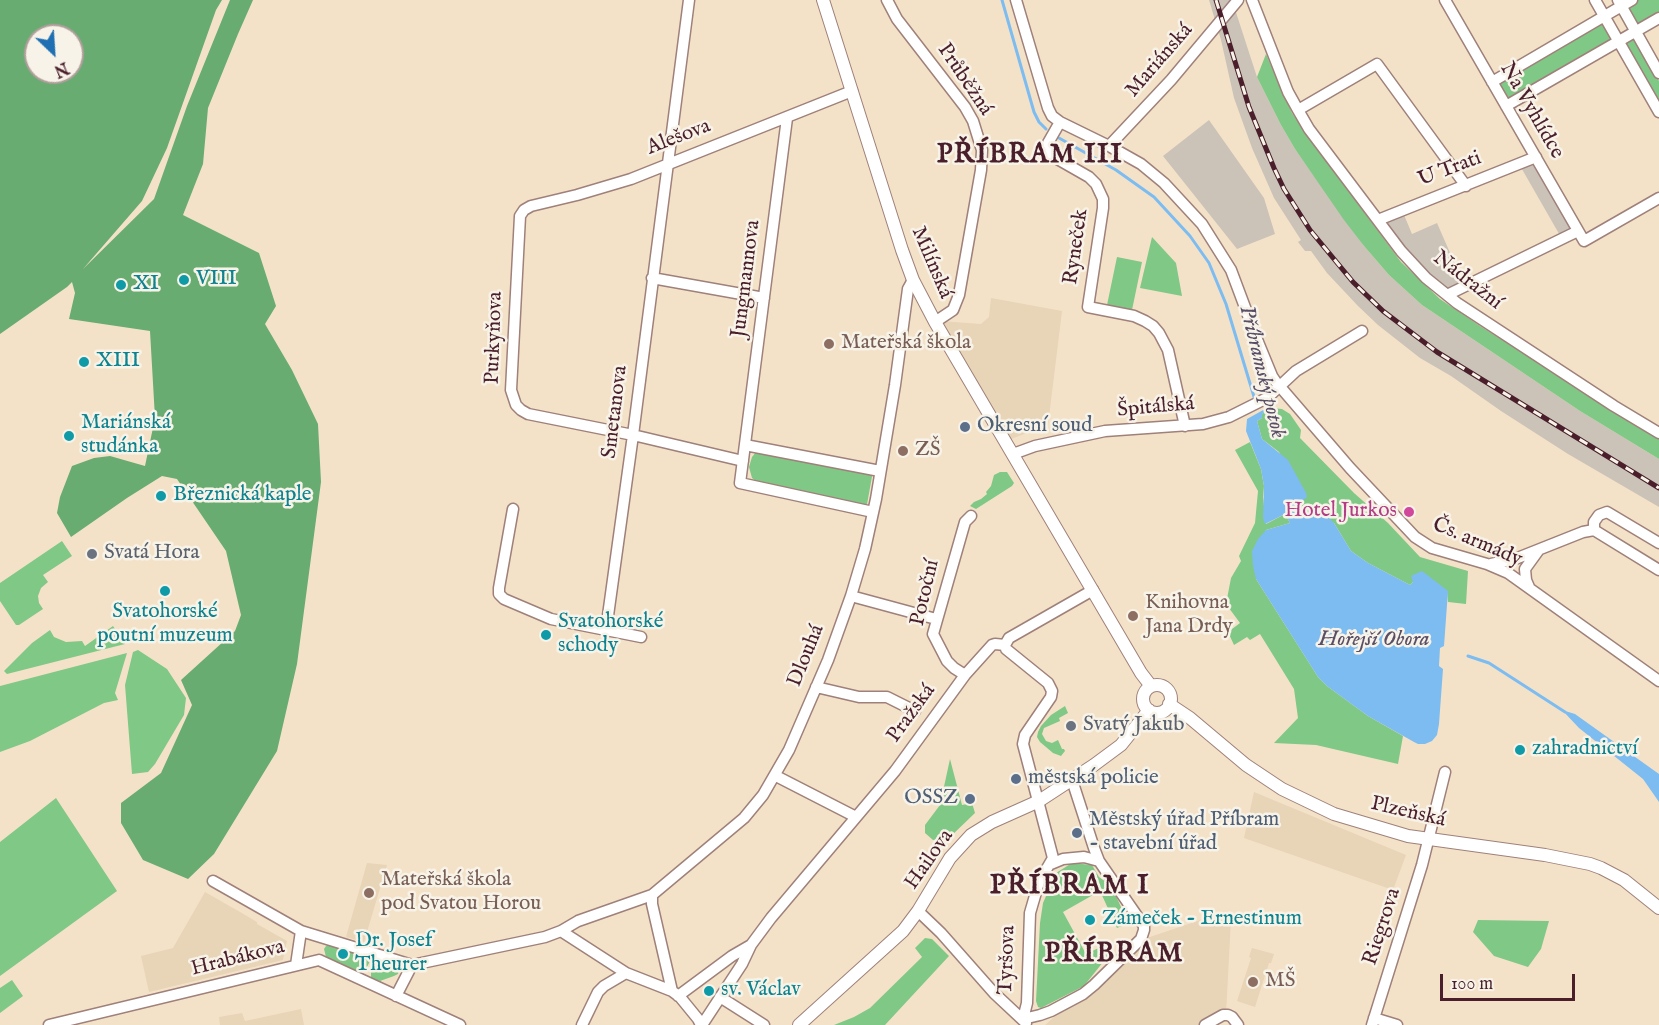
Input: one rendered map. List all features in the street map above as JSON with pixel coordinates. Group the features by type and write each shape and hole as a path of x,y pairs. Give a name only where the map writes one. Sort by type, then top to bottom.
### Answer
{"main road":[{"name":"Milínská","path":"823,0 913,280 935,322 1141,673 1151,686"},
{"path":"1160,685 1168,690 1169,704 1161,712 1157,712 1149,710 1143,698 1147,689 1160,685"},
{"name":"Plzeňská","path":"1169,704 1246,765 1282,789 1334,814 1408,837 1545,855 1590,864 1624,880 1659,908"},
{"name":"Hailova","path":"799,1025 906,926 918,911 950,858 970,835 998,818 1040,805 1121,745 1149,710"}],"street":[{"name":"Smetanova","path":"606,630 689,0"},
{"name":"Průběžná","path":"887,0 897,19 965,107 973,122 982,150 981,170 959,295 952,310 935,322"},
{"path":"1016,0 1048,108 1052,116 1060,122"},
{"name":"Mariánská","path":"1109,146 1171,80 1239,0"},
{"name":"Nádražní","path":"1252,0 1288,92 1309,129 1378,220 1426,278 1447,295 1614,406 1659,433"},
{"name":"Na Vyhlídce","path":"1445,0 1581,236"},
{"path":"1595,0 1659,112"},
{"path":"1492,82 1604,16 1619,3 1632,0"},
{"path":"1619,3 1659,73"},
{"path":"1506,106 1659,18"},
{"path":"1298,110 1377,64 1466,186"},
{"name":"Alešova","path":"520,216 531,206 631,179 852,91"},
{"name":"Jungmannova","path":"787,118 740,483 873,512"},
{"name":"Čs. armády","path":"1060,122 1141,164 1164,183 1202,224 1231,270 1272,376 1350,468 1415,537 1432,548 1487,564 1508,573 1659,681"},
{"name":"Ryneček","path":"1060,122 1048,143 1047,153 1089,177 1096,184 1103,199 1088,307 1134,316 1145,321 1159,333 1168,350 1185,426"},
{"name":"U Trati","path":"1378,220 1536,157"},
{"path":"1447,295 1581,236 1659,198"},
{"name":"Purkyňova","path":"520,216 511,390 516,405 528,414 633,435 743,461"},
{"path":"652,278 764,298"},
{"name":"Dlouhá","path":"652,896 744,818 763,795 789,750 828,660 865,549 895,385 906,300 913,280"},
{"path":"1280,387 1296,371 1362,330"},
{"name":"Špitálská","path":"1013,454 1035,446 1105,431 1215,422 1263,400 1280,387"},
{"path":"745,445 880,471"},
{"path":"513,509 499,594 504,599 551,619 641,637"},
{"path":"1594,530 1594,522 1599,515 1607,512 1659,543"},
{"name":"Potoční","path":"963,674 947,661 933,634 965,522 971,516"},
{"path":"1487,564 1508,561 1583,532 1594,530 1659,570"},
{"path":"1529,588 1525,569 1539,550"},
{"name":"Pražská","path":"751,945 774,920 854,816 895,771 929,719 963,674 992,645 1005,645 1009,639 1093,590"},
{"path":"851,596 936,620"},
{"path":"1005,645 1006,649 1048,683 1052,690 1051,697 1027,730 1023,747 1053,853 1051,864"},
{"path":"816,687 860,697 887,697 915,711"},
{"name":"Riegrova","path":"1373,1022 1416,886 1445,771"},
{"path":"776,776 854,816"},
{"path":"918,911 942,933 994,993 1026,1022 1083,994 1094,985 1141,939 1144,926 1100,861 1072,780"},
{"path":"1051,864 1074,858 1092,858 1100,861"},
{"name":"Tyršova","path":"1026,1022 1030,913 1039,882 1051,864"},
{"path":"213,881 301,931 412,965 545,937 578,921 652,896 652,904 675,994"},
{"path":"296,965 301,931"},
{"path":"561,931 626,973 675,994 702,1025 742,964 751,945"},
{"path":"675,994 751,945"},
{"name":"Hrabákova","path":"49,1025 319,960 460,1025"},
{"path":"396,996 412,965"},
{"path":"582,1025 598,992 626,973"},
{"path":"720,997 764,1025"},
{"path":"1204,1025 1228,1015 1238,1025"},
{"path":"1373,1022 1397,1025"}],"shaded area":[{"path":"1209,0 1232,0 1257,77 1281,125 1295,149 1364,246 1389,275 1422,305 1580,411 1659,459 1659,507 1568,454 1420,358 1378,325 1327,273 1311,251 1305,251 1298,242 1301,240 1274,198 1252,148 1234,98"},
{"path":"1209,120 1264,198 1275,234 1237,249 1163,156"},
{"path":"1537,157 1578,231 1562,239 1519,164"},
{"path":"1402,210 1412,234 1437,223 1465,287 1445,295 1374,221"},
{"path":"991,298 1062,311 1048,425 1011,439 941,321 981,324 989,317"},
{"path":"1254,792 1406,855 1393,890 1244,838"},
{"name":"Mateřská škola pod Svatou Horou","path":"367,863 387,865 364,942 346,937"},
{"path":"205,892 287,941 283,960 149,992 141,956 173,948"},
{"path":"1224,912 1229,913 1231,919 1226,1014 1202,1025 1045,1025 1141,940"},
{"name":"MŠ","path":"1252,948 1274,954 1255,1007 1237,1001"},
{"path":"301,1009 304,1025 220,1025 219,1017 242,1013 245,1021"}],"green space":[{"path":"0,0 222,0 216,10 167,148 142,201 83,269 154,199 187,106 230,0 253,0 208,108 203,164 183,215 259,253 276,306 265,324 292,370 318,424 321,482 297,664 277,751 214,854 188,879 143,860 121,823 121,803 161,773 192,705 181,680 235,631 241,615 226,551 177,479 162,476 71,537 57,513 60,497 72,466 94,458 110,456 145,466 155,418 150,331 69,319 75,293 72,282 0,334"},
{"path":"1636,0 1659,0 1659,14 1637,27 1626,6"},
{"path":"1600,21 1612,40 1509,100 1498,80"},
{"path":"1635,38 1659,81 1659,102 1625,44"},
{"path":"1266,54 1292,113 1401,262 1440,299 1659,439 1659,459 1580,411 1422,305 1389,275 1344,220 1281,125 1257,77"},
{"path":"1152,237 1176,263 1182,296 1140,288"},
{"path":"1117,257 1142,262 1132,310 1107,305"},
{"path":"1282,409 1290,414 1301,430 1300,438 1420,557 1468,571 1466,604 1448,602 1447,591 1413,582 1410,585 1368,563 1351,551 1334,523 1297,515 1294,510 1303,501 1279,452 1262,439 1257,421 1262,418 1266,410"},
{"path":"1250,442 1261,469 1266,524 1285,514 1290,523 1266,530 1256,579 1318,677 1368,716 1403,736 1398,764 1316,745 1274,743 1298,718 1294,689 1260,634 1250,640 1247,637 1234,645 1228,632 1240,623 1226,604 1231,578 1241,561 1239,556 1255,523 1258,491 1235,450"},
{"path":"756,452 873,471 866,510 757,482 752,478 749,467"},
{"path":"1007,472 1014,483 1012,486 976,509 970,506 987,494 994,475"},
{"path":"62,541 72,556 43,575 48,582 41,588 38,596 43,609 16,625 0,601 0,583"},
{"path":"113,626 125,644 7,674 4,671 32,643 50,630 54,637 66,642 82,641 85,646"},
{"path":"138,650 167,669 186,698 184,715 155,764 148,772 132,774 125,685 133,652"},
{"path":"127,653 115,693 118,700 104,703 30,741 0,752 0,686"},
{"path":"1065,706 1068,713 1059,718 1060,721 1044,728 1042,734 1046,741 1052,743 1058,740 1065,751 1061,756 1053,753 1037,737 1041,726 1051,715"},
{"path":"950,759 962,805 972,803 975,813 949,838 933,840 925,833 925,825 940,805"},
{"path":"56,798 117,891 0,976 0,842"},
{"path":"1072,863 1092,865 1099,877 1106,882 1116,896 1126,924 1117,928 1100,891 1063,912 1086,954 1107,944 1111,952 1084,986 1041,1008 1038,1007 1036,1001 1043,903 1056,873"},
{"path":"1478,920 1549,921 1541,949 1528,967 1494,956 1473,932"},
{"path":"925,938 932,939 949,956 885,1025 834,1025 870,1008 922,957 915,948"},
{"path":"331,943 367,955 370,961 365,971 360,972 326,957 324,949"},
{"path":"389,959 397,963 398,974 380,981 371,978 371,972 376,964"},
{"path":"12,980 23,996 0,1013 0,988"}],"water":[{"name":"Hořejší Obora","path":"1267,410 1262,414 1262,418 1257,421 1262,439 1288,460 1306,493 1307,497 1294,510 1296,515 1301,513 1303,516 1318,507 1334,523 1351,551 1368,563 1410,585 1413,582 1411,576 1422,571 1448,591 1444,646 1440,648 1439,666 1443,669 1439,724 1437,735 1432,741 1425,744 1414,742 1368,716 1327,686 1318,677 1256,579 1252,551 1258,539 1266,530 1290,523 1285,514 1265,524 1263,518 1264,486 1261,469 1246,431 1247,419"},
{"path":"1562,710 1575,714 1659,774 1659,802 1643,779 1579,728"}],"waterway":[{"name":"Příbramský potok","path":"1002,0 1034,112 1046,129"},
{"name":"Příbramský potok","path":"1059,138 1116,170 1154,197 1190,236 1209,263 1226,304 1255,400"},
{"name":"Příbramský potok","path":"1468,656 1489,663 1565,712"}],"railway":[{"path":"1216,0 1249,107 1284,189 1310,230 1353,282 1383,311 1437,352 1659,488"}],"place":[{"name":"VIII","path":"184,280"},
{"name":"XI","path":"121,285"},
{"name":"Mateřská škola","path":"829,344"},
{"name":"XIII","path":"84,362"},
{"name":"Okresní soud","path":"965,427"},
{"name":"Mariánská studánka","path":"69,436"},
{"name":"ZŠ","path":"903,451"},
{"name":"Březnická kaple","path":"161,496"},
{"name":"Hotel Jurkos","path":"1409,512"},
{"name":"Svatá Hora","path":"92,554"},
{"name":"Svatohorské poutní muzeum","path":"165,591"},
{"name":"Knihovna Jana Drdy","path":"1133,616"},
{"name":"Svatohorské schody","path":"546,635"},
{"name":"Svatý Jakub","path":"1071,726"},
{"name":"zahradnictví","path":"1520,750"},
{"name":"městská policie","path":"1016,779"},
{"name":"OSSZ","path":"970,799"},
{"name":"Městský úřad Příbram - stavební úřad","path":"1077,833"},
{"name":"Mateřská škola pod Svatou Horou","path":"369,893"},
{"name":"Zámeček - Ernestinum","path":"1090,920"},
{"name":"Dr. Josef Theurer","path":"343,954"},
{"name":"MŠ","path":"1253,982"},
{"name":"sv. Václav","path":"709,991"}],"district":[{"name":"PŘÍBRAM III","path":"1030,156"},
{"name":"PŘÍBRAM I","path":"1070,887"},
{"name":"PŘÍBRAM","path":"1114,955"}]}
